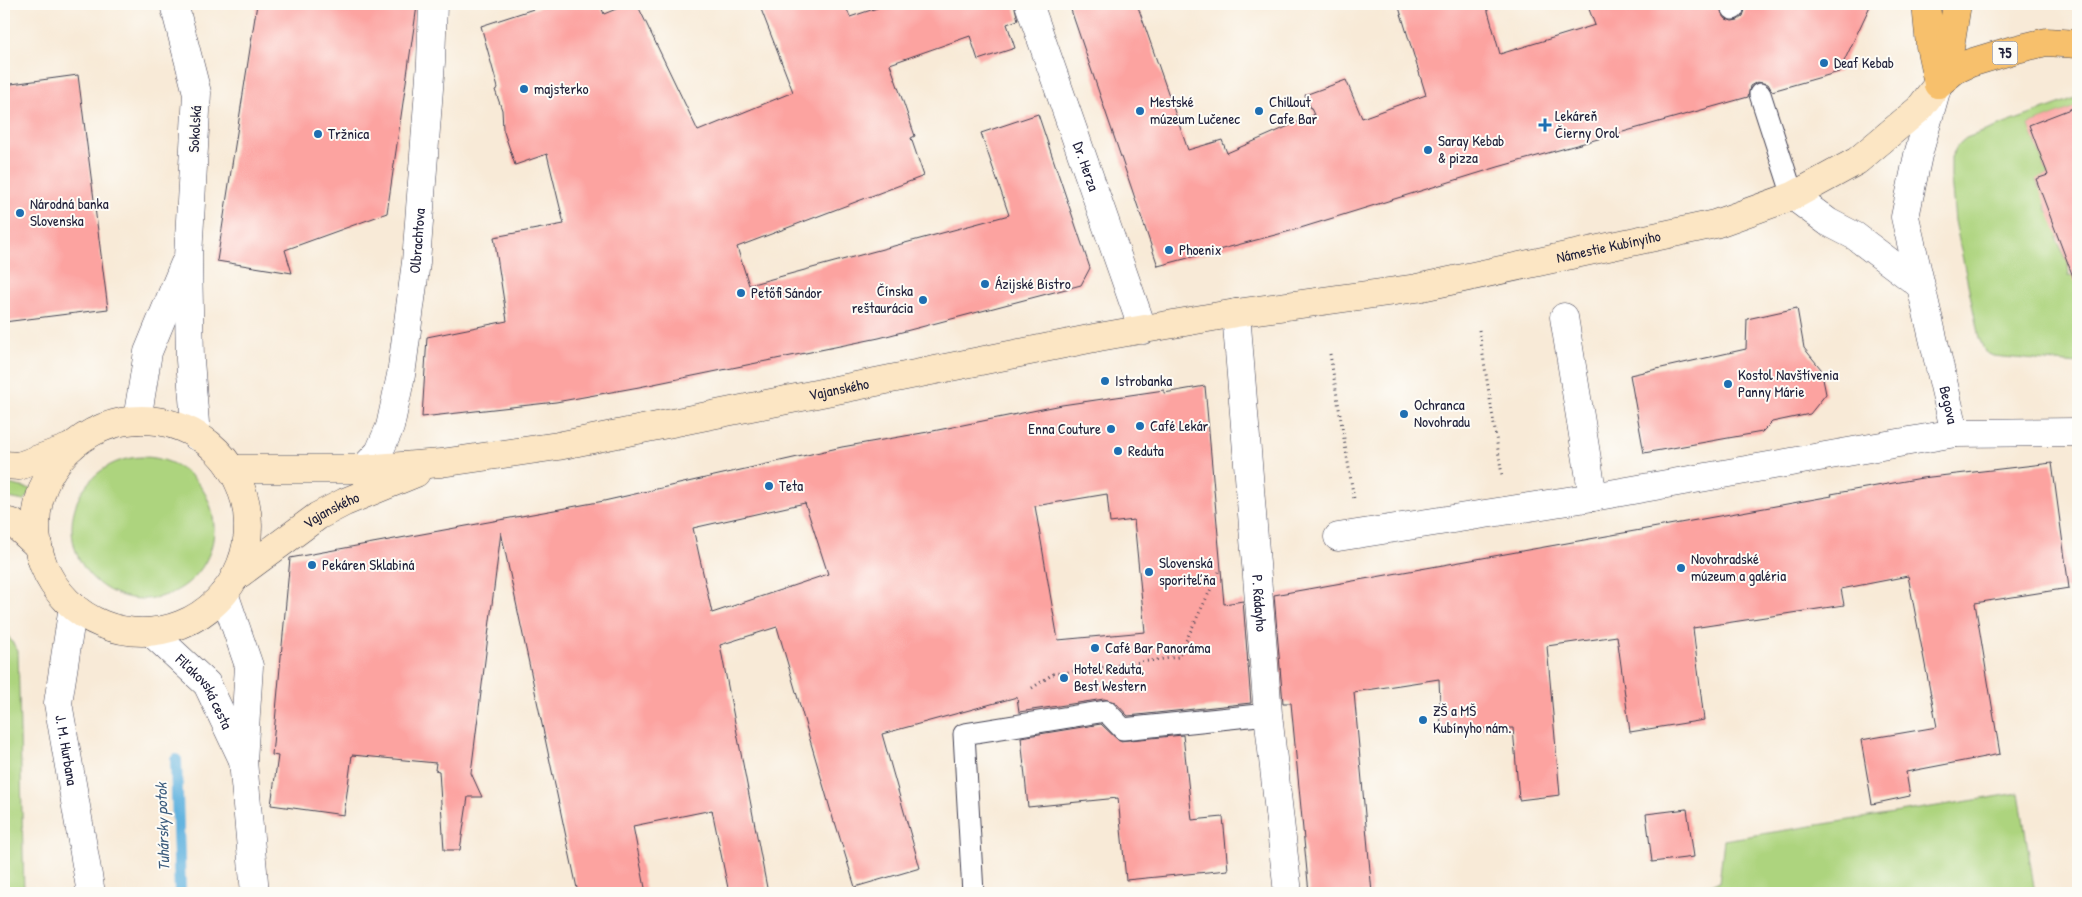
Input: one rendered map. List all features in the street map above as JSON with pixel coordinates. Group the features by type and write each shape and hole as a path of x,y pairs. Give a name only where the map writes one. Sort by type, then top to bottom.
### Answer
{"main road":[{"path":"1926,4 1930,46 1938,84"},
{"path":"1938,84 1950,48 1957,4"},
{"name":"75","path":"1938,84 1955,70 1970,63 2013,50 2046,42 2078,44"},
{"name":"Námestie Kubínyiho","path":"1236,313 1427,286 1715,224 1793,196 1857,161 1919,109 1938,84"},
{"name":"Vajanského","path":"231,469 363,469 441,463 558,446 1099,337 1236,313"},
{"name":"Vajanského","path":"4,465 19,466 72,447 95,431 123,422 137,420 157,422 178,427 196,436 216,450 231,469 240,486 246,505 247,542 242,561 229,585"},
{"name":"Vajanského","path":"72,447 49,475 37,510 38,546 45,569 56,589 72,606 90,618 110,627 130,631 151,632 175,627 207,610 229,585 318,516 345,502 441,463"},
{"path":"4,521 13,523 38,546"}],"street":[{"name":"Sokolská","path":"174,4 197,93 188,257 190,360 196,436"},
{"name":"Olbrachtova","path":"363,469 378,452 390,427 401,375 416,262 431,62 433,4"},
{"name":"Dr. Herza","path":"1029,4 1142,330"},
{"name":"Begova","path":"1938,84 1918,155 1904,217 1955,433 2078,432"},
{"path":"1793,196 1828,222 1855,236 1920,285"},
{"name":"Sokolská","path":"137,420 148,352 188,257"},
{"name":"P. Rádayho","path":"1236,313 1268,714 1288,893"},
{"path":"1564,317 1593,497"},
{"path":"1349,536 1593,497 1955,433"},
{"name":"Fiľakovská cesta","path":"229,585 249,666 243,761 255,893"},
{"name":"J. M. Hurbana","path":"72,606 58,703 91,893"},
{"name":"Fiľakovská cesta","path":"151,632 207,684 243,761"}],"lane":[{"path":"1760,94 1793,196"},
{"path":"974,893 964,734 1106,711 1123,729 1268,714"}],"path":[{"path":"1479,330 1508,510"},
{"path":"1330,354 1349,536"},
{"path":"1029,691 1053,674 1178,657 1220,571"}],"green space":[{"path":"2078,97 2078,106 2029,125 2048,175 2036,180 2039,188 2058,199 2045,205 2048,213 2061,208 2070,232 2056,238 2068,263 2069,276 2078,273 2078,364 1993,356 1985,352 1979,338 1955,221 1951,157 1958,145 1966,138"},
{"path":"143,457 157,458 170,462 183,469 193,478 202,488 209,501 213,514 213,542 209,555 202,568 193,578 183,587 170,594 157,598 143,599 129,598 116,594 103,587 93,578 84,568 77,555 73,542 72,528 73,514 77,501 84,488 93,478 103,469 116,462 129,458"},
{"path":"4,483 31,489 24,501 4,497"},
{"path":"4,630 18,651 24,893 4,893"},
{"path":"2019,793 2035,893 1690,893 1689,890 1719,882 1724,840"}],"building":[{"name":"Tržnica","path":"257,4 401,4 417,6 387,213 285,250 292,273 217,261"},
{"path":"549,4 600,4 604,14 628,4 637,4 698,131 793,92 759,4 845,4 850,17 889,4 1014,4 1018,20 1007,24 1015,48 978,60 970,36 890,64 915,136 911,138 924,176 737,247 749,285 1009,215 981,133 1038,114 1090,268 1081,285 879,338 556,402 422,417 427,337 507,321 494,237 564,224 547,154 515,165 503,129 502,110 495,90 498,88 481,26"},
{"path":"1069,4 1137,4 1188,150 1222,140 1227,153 1314,115 1305,95 1346,80 1362,118 1426,95 1398,4 1486,4 1500,54 1595,25 1587,4 1719,4 1722,14 1726,19 1732,21 1738,20 1743,16 1744,4 1871,4 1839,72 1772,91 1768,84 1757,82 1750,86 1748,97 1498,167 1294,230 1158,266"},
{"path":"78,75 108,309 4,322 4,85"},
{"path":"2078,106 2078,282 2075,282 2036,179 2048,175 2029,125"},
{"name":"Kostol Navštívenia Panny Márie","path":"1797,308 1804,348 1821,369 1826,394 1810,414 1772,422 1762,432 1644,453 1630,375 1746,349 1747,319"},
{"path":"1205,386 1224,604 1243,601 1251,703 1128,716 1115,702 1104,699 1019,712 1017,697 882,734 920,868 855,887 777,627 720,645 768,893 729,893 712,810 633,826 646,893 578,893 501,532 471,773 482,797 468,797 460,850 444,850 439,771 435,770 436,763 352,755 344,815 271,805 278,756 272,755 290,558 604,501 842,447 1062,405 1164,390 1164,393","holes":["1107,494 1110,523 1134,520 1145,632 1058,640 1035,506","805,503 828,574 712,613 693,528"]},
{"path":"2052,463 2069,588 1975,603 2000,754 1906,772 1910,796 1872,804 1861,740 1937,727 1908,576 1841,589 1844,605 1693,628 1704,720 1630,732 1617,636 1547,646 1560,795 1519,800 1513,728 1441,729 1439,679 1354,692 1372,893 1309,893 1291,703 1283,703 1274,595 1832,496 1831,494 1922,478"},
{"path":"1101,724 1119,741 1183,735 1192,820 1223,817 1228,870 1126,880 1118,798 1028,807 1021,737"},
{"path":"1687,809 1694,857 1652,862 1646,814"}],"waterway":[{"name":"Tuhársky potok","path":"176,760 180,893"}],"place":[{"name":"Deaf Kebab","path":"1824,63"},
{"name":"majsterko","path":"524,89"},
{"name":"Mestské múzeum Lučenec","path":"1140,111"},
{"name":"Chillout Cafe Bar","path":"1259,111"},
{"name":"Lekáreň Čierny Orol","path":"1545,125"},
{"name":"Tržnica","path":"318,134"},
{"name":"Saray Kebab & pizza","path":"1428,150"},
{"name":"Národná banka Slovenska","path":"20,213"},
{"name":"Phoenix","path":"1169,250"},
{"name":"Ázijské Bistro","path":"985,284"},
{"name":"Petőfi Sándor","path":"741,293"},
{"name":"Čínska reštaurácia","path":"923,300"},
{"name":"Istrobanka","path":"1105,381"},
{"name":"Kostol Navštívenia Panny Márie","path":"1728,384"},
{"name":"Ochranca Novohradu","path":"1404,414"},
{"name":"Café Lekár","path":"1140,426"},
{"name":"Enna Couture","path":"1111,429"},
{"name":"Reduta","path":"1118,451"},
{"name":"Teta","path":"769,486"},
{"name":"Pekáren Sklabiná","path":"312,565"},
{"name":"Novohradské múzeum a galéria","path":"1681,568"},
{"name":"Slovenská sporiteľňa","path":"1149,572"},
{"name":"Café Bar Panoráma","path":"1095,648"},
{"name":"Hotel Reduta, Best Western","path":"1064,678"},
{"name":"ZŠ a MŠ Kubínyho nám.","path":"1423,720"}]}
